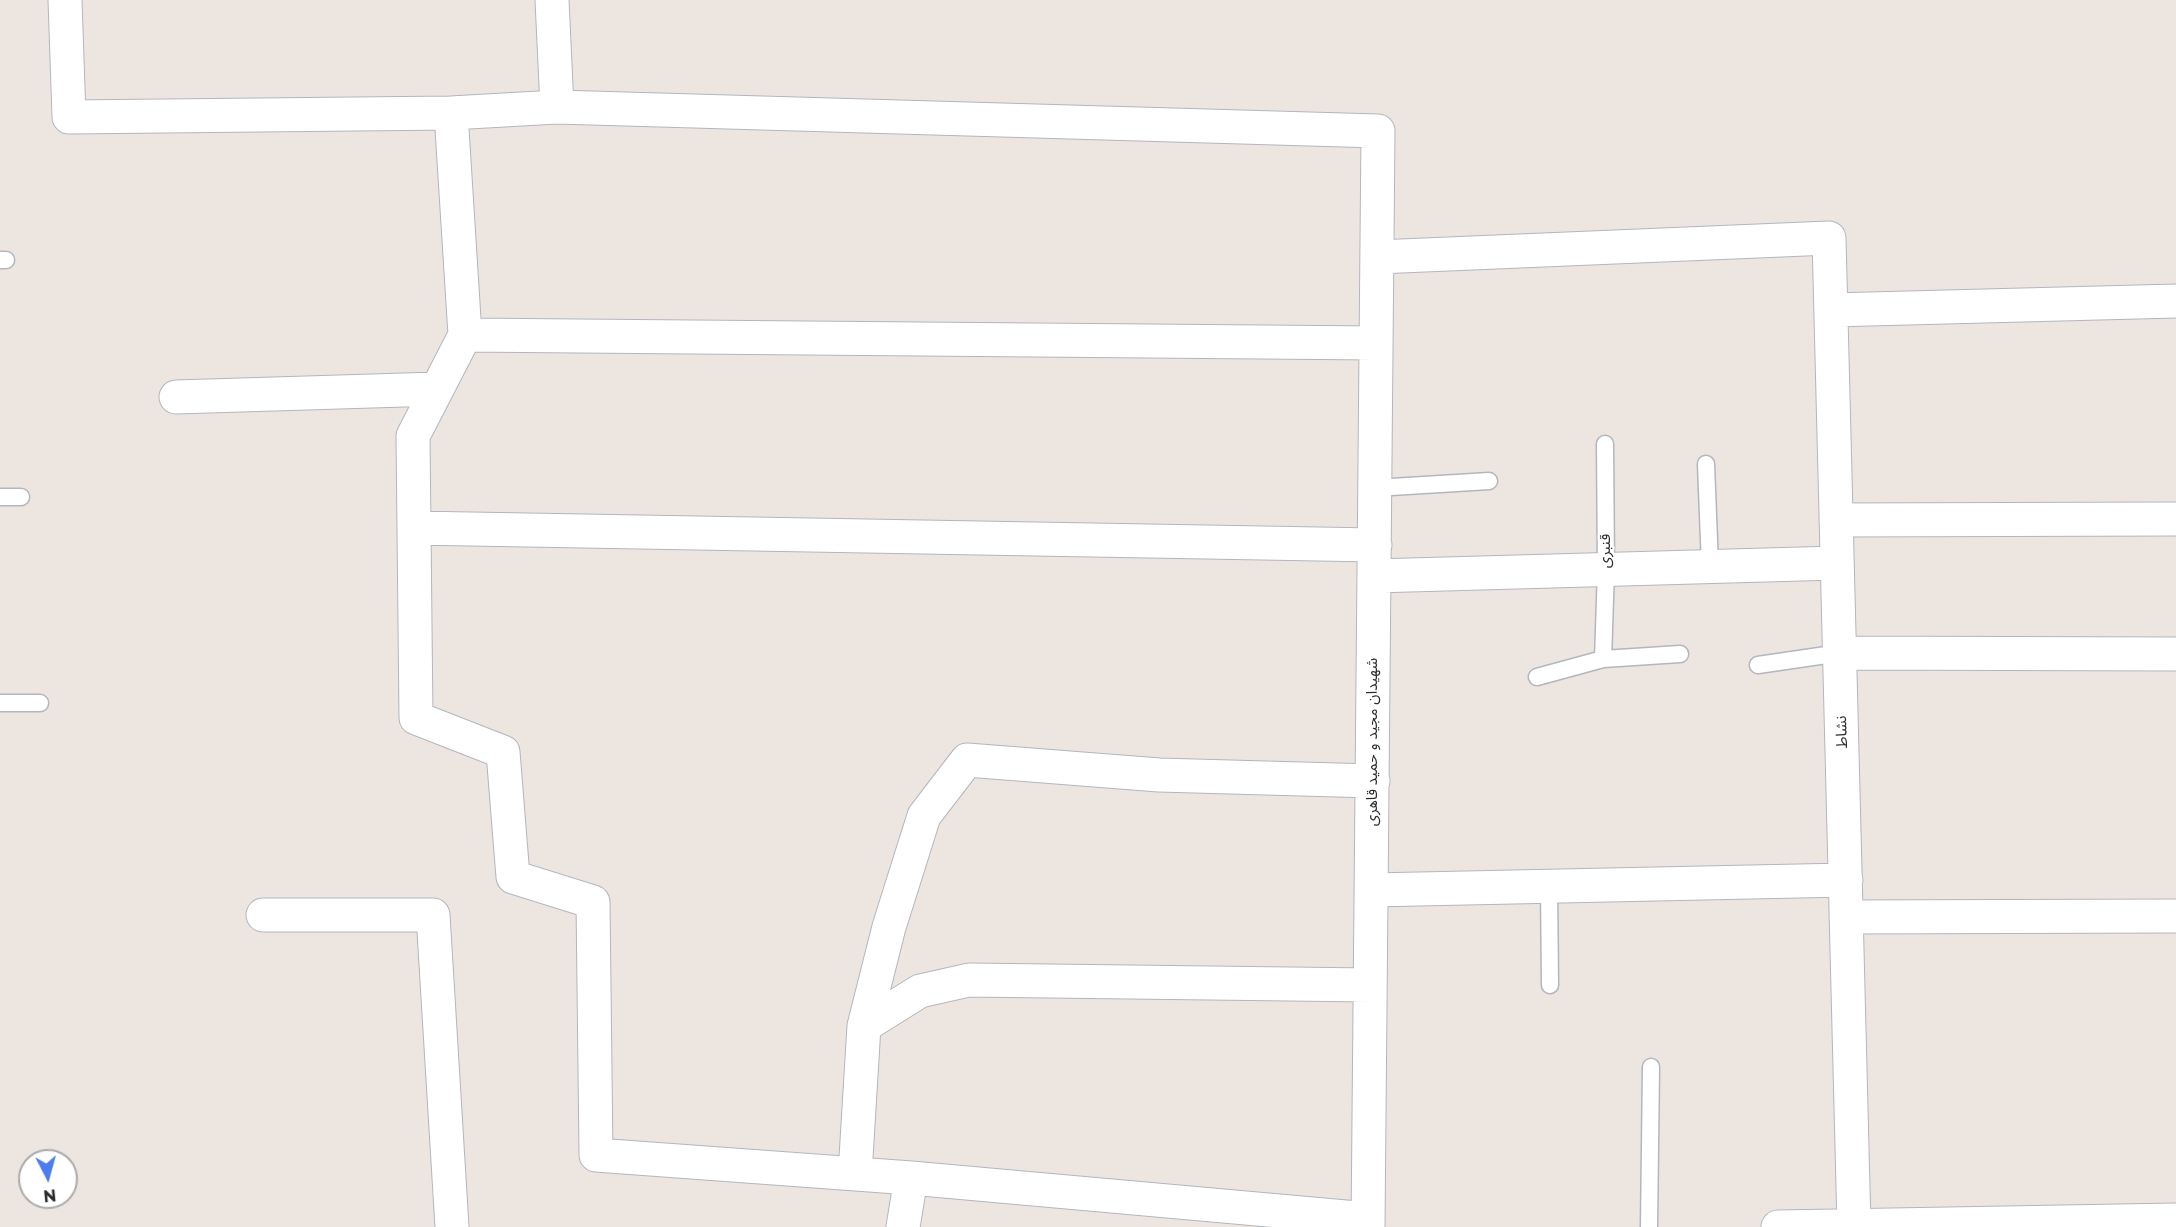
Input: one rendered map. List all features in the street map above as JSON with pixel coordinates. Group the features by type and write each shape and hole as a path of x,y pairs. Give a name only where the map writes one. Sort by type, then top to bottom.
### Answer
{"street":[{"path":"65,0 69,117 451,113 556,107 552,0"},
{"name":"شهیدان مجید و حمید قاهری","path":"556,107 1378,131 1368,1223"},
{"path":"451,113 465,335 413,436 416,718 503,752 513,877 593,902 597,1155 911,1178 1368,1223"},
{"name":"نشاط","path":"1377,257 1829,238 1854,1226"},
{"path":"1831,310 2176,301"},
{"path":"465,335 1377,343"},
{"path":"176,397 437,389"},
{"path":"1836,520 2176,519"},
{"path":"414,528 1606,569 1837,563"},
{"path":"1840,653 2176,654"},
{"path":"855,1174 864,1026 889,927 924,816 967,760 1159,775 1372,781"},
{"path":"1371,890 1846,880"},
{"path":"263,915 433,915 452,1227"},
{"path":"1846,917 2176,916"},
{"path":"864,1026 920,991 969,980 1370,985"},
{"path":"903,1227 911,1178"},
{"path":"1778,1227 2176,1220"}],"lane":[{"name":"قنبری","path":"1603,659 1606,569 1605,444"},
{"path":"1706,464 1710,566"},
{"path":"1375,488 1489,481"},
{"path":"0,496 21,497"},
{"path":"1758,665 1840,653"},
{"path":"1537,677 1603,659 1680,654"},
{"path":"0,703 40,703"},
{"path":"1549,886 1550,985"},
{"path":"1649,1227 1651,1067"}]}
